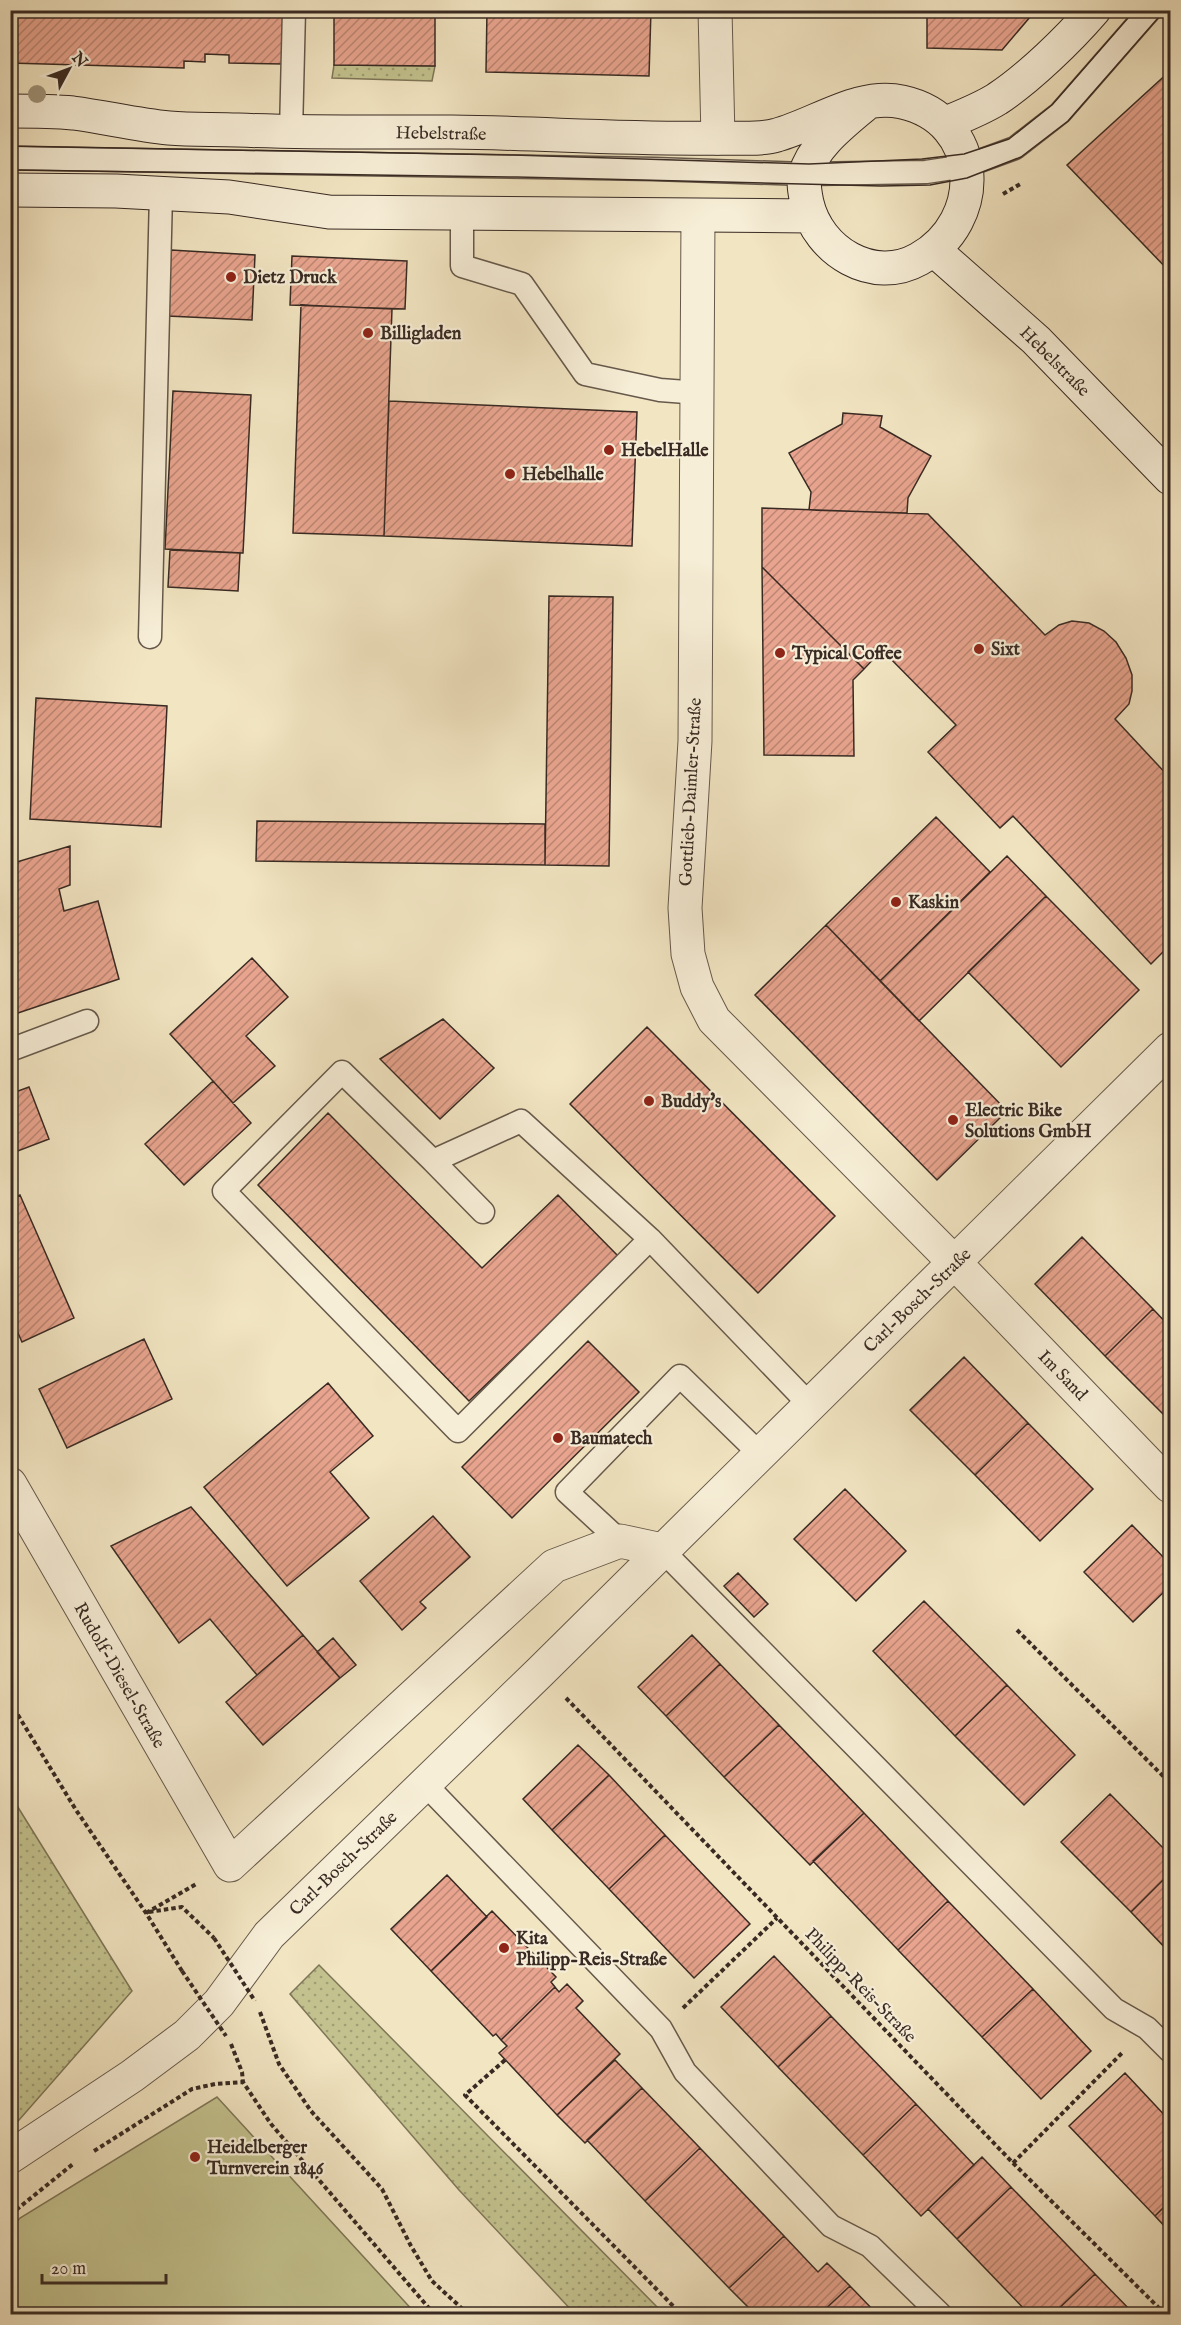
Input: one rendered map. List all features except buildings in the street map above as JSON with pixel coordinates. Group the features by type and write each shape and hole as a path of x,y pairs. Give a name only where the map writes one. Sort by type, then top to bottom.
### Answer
{"street":[{"path":"715,10 718,138"},
{"path":"867,103 845,122 817,152 805,174 804,185 810,216 825,240 847,259 870,266 891,267 914,262 934,250 952,227 963,207 967,178 964,154 946,123 968,114 1008,91 1075,32 1094,10"},
{"name":"Hebelstraße","path":"10,111 68,112 169,128 718,138 773,137 847,108 886,99 905,102 946,123"},
{"path":"10,189 116,191 229,197 329,212 810,216"},
{"name":"Gottlieb-Daimler-Straße","path":"698,216 699,393 695,581 695,741 685,908 688,954 697,987 714,1020 955,1263"},
{"name":"Hebelstraße","path":"934,250 1036,340 1170,478"},
{"name":"Carl-Bosch-Straße","path":"10,2157 132,2076 187,2036 219,2003 269,1935 540,1672 1170,1049"},
{"name":"Im Sand","path":"955,1263 1170,1486"},
{"name":"Rudolf-Diesel-Straße","path":"10,1485 230,1865"},
{"path":"230,1865 554,1566 620,1541 662,1550"}],"lane":[{"path":"291,132 294,10"},
{"path":"10,158 805,174 926,172 966,166 1015,148 1059,113 1150,10"},
{"path":"150,637 161,194"},
{"path":"462,212 462,266 522,284 585,374 660,390 699,393"},
{"path":"10,1050 87,1021"},
{"path":"483,1212 342,1072 224,1191 458,1431 650,1239"},
{"path":"434,1161 521,1121 650,1239 810,1405"},
{"path":"620,1541 567,1492 680,1376 760,1454"},
{"path":"662,1550 1114,2009 1147,2028 1170,2051"},
{"path":"424,1783 661,2029 686,2072 831,2226 870,2246 940,2314"}],"path":[{"path":"1017,1630 1170,1784"},
{"name":"Philipp-Reis-Straße","path":"540,1672 1013,2163 1165,2314"},
{"path":"10,1702 76,1810 226,2036 237,2055 243,2082 271,2124 434,2314"},
{"path":"146,1913 230,1865"},
{"path":"146,1913 182,1907 214,1938 255,2001 279,2064 311,2111 382,2189 411,2246 432,2280 468,2314"},
{"path":"661,2029 777,1918"},
{"path":"1013,2163 1147,2028"},
{"path":"505,2060 465,2095 681,2314"},
{"path":"93,2152 192,2090 215,2084 243,2082"},
{"path":"10,2206 16,2210 74,2164"}],"shaded area":[{"path":"334,65 435,66 432,81 332,78"},
{"path":"11,1796 132,1991 10,2128"},
{"path":"319,1965 664,2314 575,2314 459,2190 290,1994"},
{"name":"Heidelberger Turnverein 1846","path":"217,2097 416,2314 11,2314 11,2228 20,2218"}],"tram line":[{"path":"10,146 513,155 809,164 922,159 964,154 1009,139 1052,105 1135,10"},
{"path":"10,170 930,185 967,178 1021,157 1068,121 1165,10"}],"place":[{"name":"Dietz Druck","path":"231,277"},
{"name":"Billigladen","path":"368,333"},
{"name":"HebelHalle","path":"609,450"},
{"name":"Hebelhalle","path":"510,474"},
{"name":"Sixt","path":"979,649"},
{"name":"Typical Coffee","path":"780,653"},
{"name":"Kaskin","path":"896,902"},
{"name":"Buddy's","path":"649,1101"},
{"name":"Electric Bike Solutions GmbH","path":"953,1120"},
{"name":"Baumatech","path":"558,1438"},
{"name":"Kita Philipp-Reis-Straße","path":"504,1948"},
{"name":"Heidelberger Turnverein 1846","path":"195,2157"}]}
